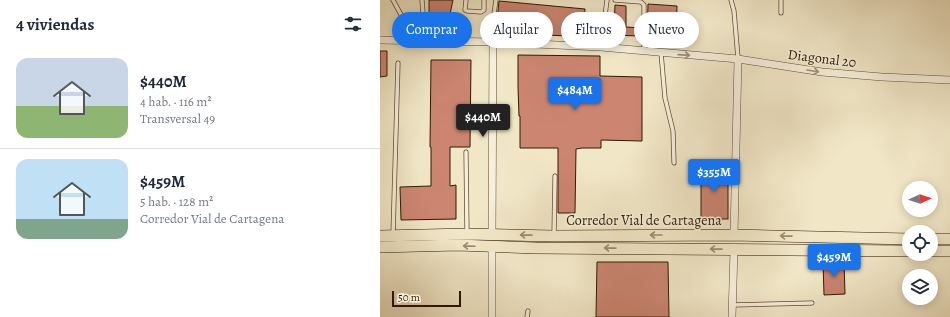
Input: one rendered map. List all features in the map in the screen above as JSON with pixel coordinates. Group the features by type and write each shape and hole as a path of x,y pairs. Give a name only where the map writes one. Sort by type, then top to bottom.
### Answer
{"main road":[{"name":"Corredor Vial de Cartagena","path":"380,247 394,241 467,234 554,236 734,235 902,239"},
{"name":"Corredor Vial de Cartagena","path":"380,236 394,241 536,248 902,251"},
{"path":"938,239 950,240"},
{"path":"938,251 950,251"}],"street":[{"name":"Diagonal 20","path":"380,40 392,40"},
{"path":"492,235 493,48"},
{"name":"Diagonal 20","path":"601,48 738,59 822,72 882,77 950,80"},
{"path":"734,235 738,59"},
{"path":"492,246 492,317"},
{"path":"732,317 734,250"}],"lane":[{"path":"393,0 400,12"},
{"path":"422,0 423,12"},
{"path":"466,0 465,10 481,12 484,10 484,0"},
{"path":"494,12 496,0"},
{"path":"605,12 606,0"},
{"path":"615,0 641,1 644,5 644,51"},
{"path":"731,0 734,11 738,59"},
{"path":"781,0 781,13"},
{"path":"661,53 665,98 673,131 674,163"},
{"path":"394,241 398,63"},
{"path":"466,152 467,234"},
{"path":"554,236 555,176"},
{"path":"732,305 812,303"},
{"path":"527,317 528,311"}],"building":[{"path":"429,0 453,0 450,12 429,12"},
{"path":"499,1 585,9 585,12 561,12 561,36 553,35 553,12 498,12"},
{"path":"648,4 677,6 677,12 648,12"},
{"path":"615,5 626,6 626,12 615,12"},
{"path":"626,27 634,28 634,36 626,36"},
{"path":"380,51 387,51 387,76 380,77"},
{"path":"518,55 600,56 600,76 642,77 642,141 601,140 601,148 576,149 575,213 558,213 558,148 520,148"},
{"path":"431,60 471,60 470,147 450,147 450,186 456,185 456,219 401,220 400,187 431,186"},
{"path":"701,167 728,167 728,219 701,219"},
{"path":"597,262 668,262 669,317 596,317"},
{"path":"823,262 844,262 845,294 824,295"}]}
